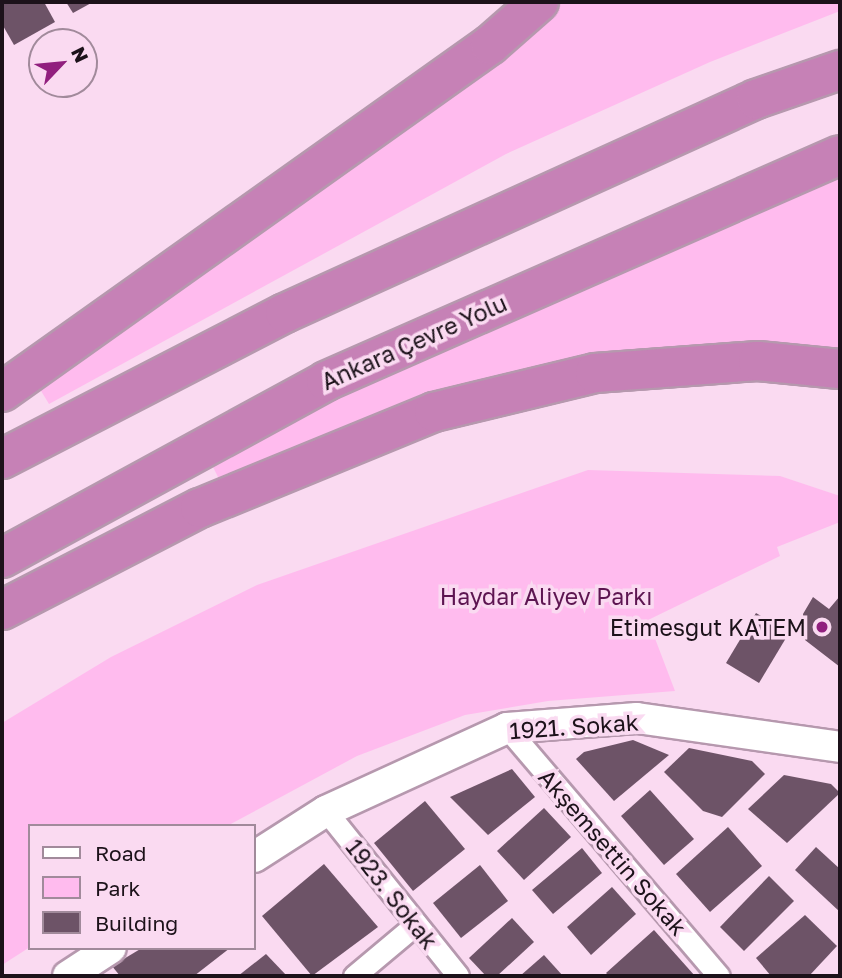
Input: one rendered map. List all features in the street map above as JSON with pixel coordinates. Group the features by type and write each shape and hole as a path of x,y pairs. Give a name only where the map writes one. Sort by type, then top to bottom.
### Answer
{"highway":[{"path":"2,392 490,45 539,2"},
{"path":"2,458 285,313 756,99 840,70"},
{"name":"Ankara Çevre Yolu","path":"2,558 326,381 840,155"},
{"path":"2,610 200,508 434,412 595,373 758,360 840,369"}],"street":[{"name":"1921. Sokak","path":"256,857 326,811 507,728 637,718 840,747"},
{"name":"Akşemsettin Sokak","path":"507,728 719,976"},
{"name":"1923. Sokak","path":"326,811 458,976"},
{"path":"354,976 416,924"},
{"path":"68,976 108,950"}],"green space":[{"path":"556,2 840,2 840,11 710,62 506,154 49,404 35,381"},
{"path":"840,165 840,361 726,349 222,485 211,463 335,397"},
{"name":"Haydar Aliyev Parkı","path":"588,470 780,476 840,496 840,522 777,547 780,556 648,620 675,691 548,701 465,715 357,756 231,824 28,824 28,948 2,965 2,723 111,657 257,585"}],"building":[{"path":"2,2 44,2 55,22 44,28 28,28 28,37 14,45 2,24"},
{"path":"66,2 93,2 73,13"},
{"name":"Etimesgut KATEM","path":"840,596 840,667 805,640 803,614 813,597 829,609"},
{"path":"756,613 789,633 759,683 726,663"},
{"path":"633,740 669,755 614,801 576,759 584,752"},
{"path":"689,748 752,761 765,774 722,817 703,811 664,772"},
{"path":"512,769 535,797 488,835 450,797"},
{"path":"784,775 831,784 840,793 787,843 748,809"},
{"path":"650,790 694,839 664,865 621,816"},
{"path":"425,801 465,849 413,891 374,843"},
{"path":"544,808 571,837 524,880 497,851"},
{"path":"728,827 762,866 710,912 676,874"},
{"path":"816,847 840,869 840,912 795,870"},
{"path":"582,848 602,873 553,914 532,890"},
{"path":"324,864 378,927 312,976 262,916"},
{"path":"480,865 508,901 461,938 433,903"},
{"path":"769,876 794,901 744,951 720,927"},
{"path":"612,887 636,914 591,955 567,927"},
{"path":"805,915 837,946 809,976 771,976 756,958"},
{"path":"512,918 534,942 497,976 486,976 469,958"},
{"path":"654,930 695,976 609,976 606,973"},
{"path":"139,950 227,950 194,976 120,976 112,966"},
{"path":"266,954 287,976 238,976"},
{"path":"544,955 563,976 520,976"}],"place":[{"name":"Etimesgut KATEM","path":"822,627"}]}
